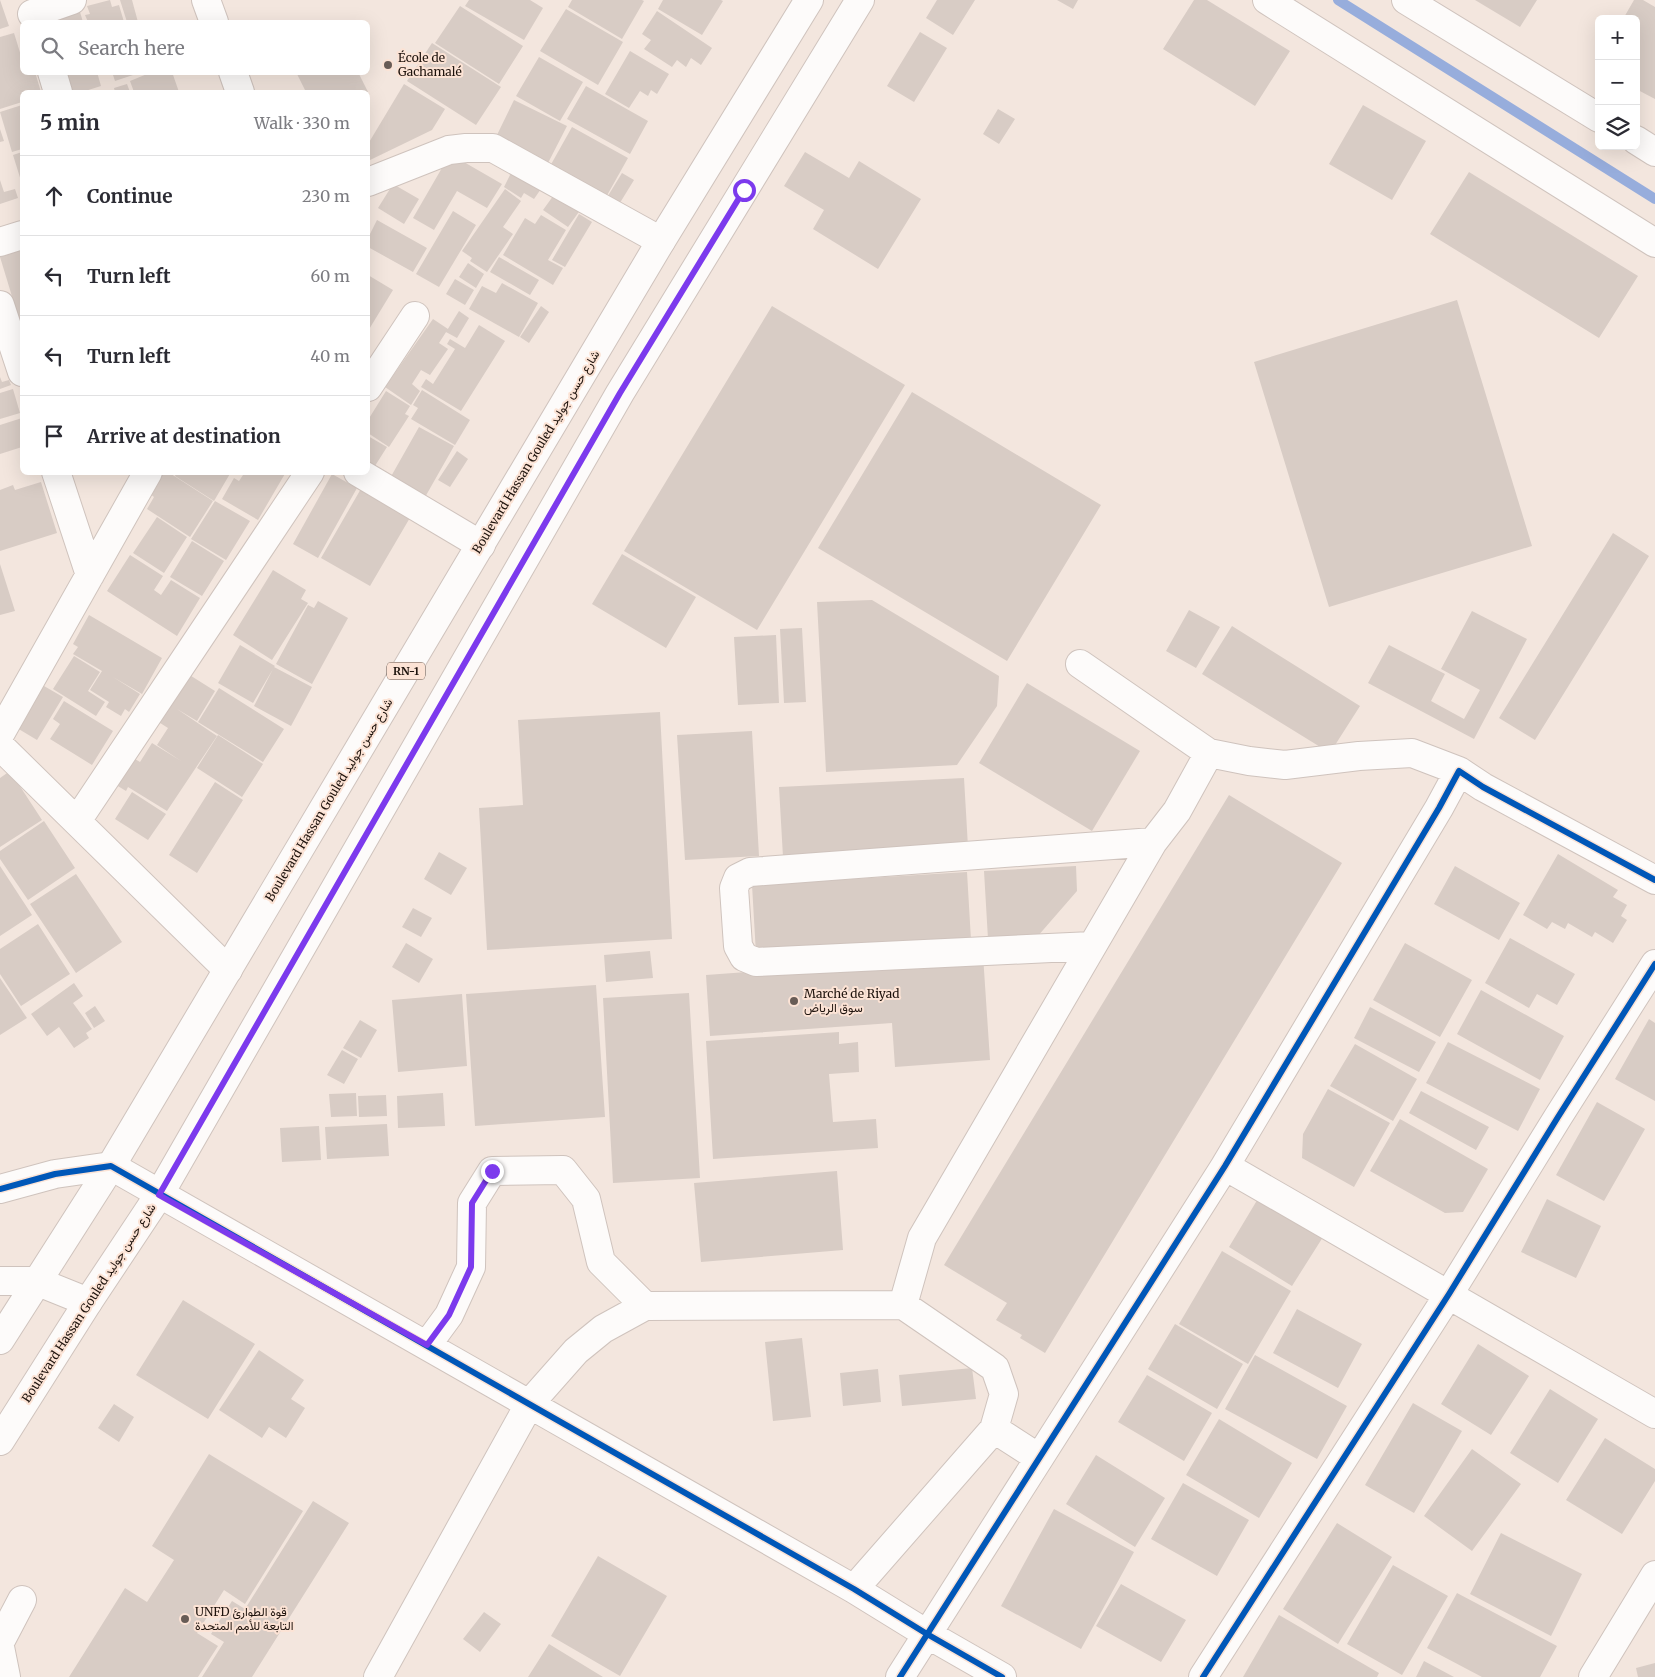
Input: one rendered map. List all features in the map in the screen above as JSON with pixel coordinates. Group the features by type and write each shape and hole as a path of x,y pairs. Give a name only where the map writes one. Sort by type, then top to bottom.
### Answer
{"street":[{"path":"32,12 72,0"},
{"path":"206,0 213,20"},
{"name":"Boulevard Hassan Gouled شارع حسن جوليد","path":"0,1441 88,1302 159,1195 620,393 860,0"},
{"path":"1267,0 1655,242"},
{"path":"1406,0 1595,116"},
{"path":"804,9 835,42"},
{"name":"Boulevard Hassan Gouled شارع حسن جوليد","path":"0,1340 111,1166 661,241 804,9"},
{"path":"53,75 57,90"},
{"path":"234,75 239,90"},
{"path":"1640,143 1655,152"},
{"path":"370,181 448,150 493,148 661,241"},
{"path":"0,242 20,236"},
{"path":"0,305 20,366"},
{"path":"370,384 415,316"},
{"path":"57,475 90,575"},
{"path":"0,734 146,475"},
{"path":"77,821 308,475"},
{"path":"363,475 481,545"},
{"path":"1080,664 1209,753 1285,766 1359,756 1412,753 1459,771 1655,880"},
{"path":"0,746 228,970"},
{"path":"903,1305 922,1238 1152,842 1177,811 1209,753"},
{"path":"900,1677 1225,1166 1429,825 1459,771"},
{"path":"1092,946 756,962 744,957 738,946 734,888 738,878 750,872 1152,842"},
{"path":"1203,1677 1449,1294 1655,964"},
{"path":"4,1183 111,1166 159,1195 530,1403 854,1589 1002,1677"},
{"path":"1225,1166 1655,1414"},
{"path":"427,1345 449,1315 471,1267 472,1203 492,1171 562,1170 586,1199 601,1262 645,1306"},
{"path":"0,1281 36,1282 88,1302"},
{"path":"378,1677 530,1403 576,1351 603,1329 645,1306 903,1305 995,1368 1004,1394 994,1429 854,1589"},
{"path":"994,1429 1039,1458"},
{"path":"1593,1677 1652,1583"},
{"path":"0,1642 22,1600"},
{"path":"0,1647 6,1677"}],"building":[{"path":"0,0 9,26 0,29"},
{"path":"110,0 112,7 119,5 123,20 87,20 85,15 90,14 87,6"},
{"path":"120,0 132,0 137,20 126,20"},
{"path":"469,0 530,0 543,8 524,40 465,6"},
{"path":"572,0 644,1 622,39 568,7"},
{"path":"663,0 723,1 702,35 658,9"},
{"path":"937,0 975,0 953,35 926,18"},
{"path":"1057,0 1078,0 1073,9"},
{"path":"1194,0 1207,0 1290,51 1255,106 1163,49"},
{"path":"1475,0 1537,0 1520,27"},
{"path":"1634,0 1643,0 1655,7 1655,99 1640,91 1640,15 1625,15"},
{"path":"460,6 523,46 499,84 435,43"},
{"path":"566,9 623,42 598,85 540,51"},
{"path":"657,11 712,48 701,65 691,58 686,67 677,60 672,67 644,49 651,40 642,34"},
{"path":"80,12 82,20 57,20"},
{"path":"920,32 947,48 914,102 887,86"},
{"path":"14,33 20,52 20,75 36,75 40,90 20,90 20,103 0,109 0,37"},
{"path":"432,43 501,87 476,125 407,81"},
{"path":"630,51 669,74 657,94 651,90 648,96 640,91 629,108 605,94"},
{"path":"539,57 583,82 560,121 516,96"},
{"path":"63,75 98,75 101,86 88,90 67,90"},
{"path":"113,75 133,75 115,81"},
{"path":"145,75 173,75 178,90 133,90 130,81"},
{"path":"298,75 360,75 367,90 305,90"},
{"path":"127,84 129,90 114,90 114,88"},
{"path":"404,84 445,109 432,130 370,160 370,141"},
{"path":"586,86 648,121 630,154 567,119"},
{"path":"514,100 567,126 548,163 496,137"},
{"path":"1363,105 1426,141 1392,200 1329,164"},
{"path":"20,106 20,150 12,152 0,112"},
{"path":"998,109 1015,119 999,144 983,134"},
{"path":"572,127 628,158 605,199 549,168"},
{"path":"0,129 4,141 0,142"},
{"path":"805,152 849,178 859,161 921,199 878,269 813,229 824,210 784,186"},
{"path":"20,153 20,178 13,155"},
{"path":"450,154 502,184 487,208 457,191 434,230 413,218"},
{"path":"513,169 543,186 534,199 524,193 521,198 504,187"},
{"path":"1469,172 1638,276 1599,338 1430,234"},
{"path":"622,173 634,180 618,206 606,199"},
{"path":"0,180 4,192 15,189 18,198 0,204"},
{"path":"393,184 419,199 404,224 378,208"},
{"path":"505,189 521,201 503,227 513,234 487,272 470,261 472,258 462,251"},
{"path":"556,192 581,209 568,227 543,210"},
{"path":"453,211 476,225 439,287 416,274"},
{"path":"579,214 592,222 565,267 552,260"},
{"path":"541,215 566,230 548,260 563,268 553,285 503,255 525,218 535,224"},
{"path":"377,220 427,248 413,272 370,248 370,234"},
{"path":"20,246 20,322 0,257 0,253"},
{"path":"499,257 539,280 530,295 490,272"},
{"path":"468,263 484,274 476,288 459,277"},
{"path":"370,276 393,290 370,328"},
{"path":"455,279 474,290 465,305 446,294"},
{"path":"502,283 538,303 519,337 469,309 482,286 496,293"},
{"path":"1457,300 1532,546 1329,607 1254,362"},
{"path":"541,306 549,312 529,343 520,337"},
{"path":"772,306 905,385 757,630 624,551"},
{"path":"459,311 469,318 457,338 446,332"},
{"path":"433,319 448,329 439,343 448,349 430,375 421,370 412,384 420,391 411,405 385,387"},
{"path":"479,325 505,341 461,411 421,387 426,379 433,384 455,349 447,344 450,339 465,348"},
{"path":"0,377 2,382 9,380 11,385 0,389"},
{"path":"13,389 20,413 0,419 0,393"},
{"path":"422,390 470,420 455,445 411,419 418,408 413,405"},
{"path":"386,391 410,406 405,414 409,416 389,447 370,434 370,417"},
{"path":"912,392 1101,505 1007,661 818,548"},
{"path":"20,419 20,448 0,454 0,425"},
{"path":"419,427 454,446 424,499 389,480"},
{"path":"370,437 387,447 373,469 370,467"},
{"path":"457,451 468,459 450,487 438,480"},
{"path":"160,475 173,475 213,501 190,537 147,509 154,497 149,493"},
{"path":"176,475 229,475 214,501"},
{"path":"243,475 284,475 258,520 222,499 234,478 239,481"},
{"path":"331,475 357,488 318,558 293,544"},
{"path":"41,482 57,533 0,551 0,490 13,485 15,490"},
{"path":"362,487 411,516 370,586 321,558"},
{"path":"215,501 250,521 226,560 191,539"},
{"path":"157,517 187,537 164,573 133,553"},
{"path":"1613,533 1649,556 1535,740 1499,718"},
{"path":"192,541 224,561 202,596 170,577"},
{"path":"622,554 696,597 666,648 592,604"},
{"path":"130,555 163,576 154,590 161,595 171,580 200,598 177,636 107,591"},
{"path":"0,564 15,611 0,615"},
{"path":"273,570 306,590 301,599 308,603 272,660 233,635"},
{"path":"872,600 999,676 997,706 957,765 826,772 817,602"},
{"path":"318,601 348,618 312,684 276,664 308,605 314,608"},
{"path":"1189,610 1220,627 1196,668 1166,651"},
{"path":"1472,611 1527,639 1474,739 1368,683 1389,645 1445,674 1431,701 1464,719 1480,690 1441,669"},
{"path":"89,615 162,658 142,694 113,677 140,694 129,712 125,709 121,716 106,707 109,702 90,690 102,671 73,654 78,647 73,644"},
{"path":"1232,626 1360,706 1330,753 1202,674"},
{"path":"802,628 806,702 784,703 780,629"},
{"path":"776,635 779,703 738,705 734,637"},
{"path":"240,645 274,667 312,687 291,726 254,706 273,669 253,703 218,683"},
{"path":"74,656 100,672 88,691 105,702 96,716 53,689"},
{"path":"188,674 215,691 197,721 177,709 217,736 167,811 128,787 126,791 113,783 130,756 140,762 152,743 181,761 157,745 168,728 157,721"},
{"path":"1027,683 1140,751 1092,831 979,763"},
{"path":"44,686 63,697 37,740 17,728"},
{"path":"219,688 284,729 263,762 198,722"},
{"path":"64,701 113,731 92,765 50,739 60,724 53,719"},
{"path":"660,712 672,939 487,950 479,808 523,805 518,720"},
{"path":"752,731 759,856 685,860 677,735"},
{"path":"218,735 263,764 242,797 197,768"},
{"path":"10,771 42,820 0,847 0,778"},
{"path":"964,778 968,847 783,857 779,787"},
{"path":"215,782 243,800 197,873 169,855"},
{"path":"132,792 166,814 148,840 115,819"},
{"path":"1229,795 1342,863 1045,1353 1020,1338 1022,1335 996,1320 1007,1303 944,1265"},
{"path":"44,821 75,868 28,900 0,859 0,851"},
{"path":"439,852 467,868 451,895 424,879"},
{"path":"1558,854 1618,890 1613,897 1627,905 1621,916 1627,920 1613,943 1595,932 1592,937 1568,923 1565,929 1552,922 1547,929 1523,915"},
{"path":"0,866 32,915 0,936"},
{"path":"1076,866 1077,891 1037,937 988,939 984,871"},
{"path":"1455,866 1520,903 1499,940 1434,904"},
{"path":"967,872 971,940 756,954 752,885"},
{"path":"76,874 122,942 76,973 30,904"},
{"path":"413,908 432,918 421,937 402,927"},
{"path":"38,924 70,974 21,1006 0,974 0,949"},
{"path":"1510,938 1575,974 1557,1005 1537,994 1529,1008 1485,983"},
{"path":"406,943 433,959 419,983 392,967"},
{"path":"1405,943 1472,980 1440,1037 1373,1000"},
{"path":"650,951 653,978 606,982 604,955"},
{"path":"983,955 990,1060 895,1067 892,1023 710,1036 706,975"},
{"path":"0,978 27,1018 0,1035"},
{"path":"74,983 83,996 73,1003 92,1029 86,1033 89,1038 74,1048 59,1027 47,1036 31,1014"},
{"path":"596,985 605,1117 475,1126 466,994"},
{"path":"1481,990 1564,1036 1540,1080 1457,1034"},
{"path":"689,993 700,1178 613,1183 603,998"},
{"path":"462,994 467,1066 398,1072 392,1000"},
{"path":"95,1006 105,1021 94,1028 85,1013"},
{"path":"1370,1007 1436,1042 1419,1072 1354,1038"},
{"path":"1649,1019 1655,1023 1655,1101 1615,1079"},
{"path":"360,1020 377,1030 361,1058 343,1048"},
{"path":"839,1032 839,1044 858,1042 859,1072 829,1074 833,1122 876,1119 878,1148 713,1159 706,1041"},
{"path":"1448,1042 1540,1089 1518,1131 1426,1083"},
{"path":"1355,1044 1417,1079 1393,1121 1330,1086"},
{"path":"342,1050 358,1059 344,1084 327,1075"},
{"path":"1328,1089 1390,1123 1354,1187 1302,1158 1303,1134"},
{"path":"1421,1091 1489,1127 1476,1150 1409,1113"},
{"path":"356,1093 357,1116 331,1117 329,1094"},
{"path":"443,1093 445,1126 398,1128 397,1096"},
{"path":"386,1095 387,1116 359,1117 358,1096"},
{"path":"1597,1102 1645,1129 1604,1201 1556,1175"},
{"path":"1400,1119 1488,1169 1463,1212 1445,1213 1370,1171"},
{"path":"387,1124 389,1156 327,1159 325,1127"},
{"path":"319,1126 321,1160 282,1162 280,1128"},
{"path":"837,1171 843,1250 701,1262 694,1183"},
{"path":"1259,1197 1323,1237 1292,1286 1229,1247"},
{"path":"1547,1199 1601,1226 1576,1278 1521,1252"},
{"path":"1222,1251 1291,1291 1248,1364 1179,1324"},
{"path":"183,1300 255,1344 208,1419 136,1375"},
{"path":"1297,1309 1362,1344 1338,1388 1273,1353"},
{"path":"1175,1324 1243,1364 1217,1409 1148,1369"},
{"path":"802,1338 811,1417 773,1421 765,1342"},
{"path":"1478,1344 1529,1376 1491,1435 1441,1404"},
{"path":"259,1350 304,1380 291,1399 305,1408 286,1438 269,1427 262,1438 219,1410"},
{"path":"1255,1355 1347,1406 1317,1459 1225,1409"},
{"path":"972,1368 976,1399 902,1406 899,1375"},
{"path":"878,1369 881,1402 843,1406 840,1373"},
{"path":"1147,1375 1212,1413 1184,1461 1118,1422"},
{"path":"1550,1389 1598,1419 1558,1483 1510,1453"},
{"path":"1413,1403 1462,1431 1414,1513 1365,1485"},
{"path":"114,1404 134,1417 119,1442 98,1428"},
{"path":"1219,1419 1292,1463 1259,1518 1186,1475"},
{"path":"1605,1438 1655,1469 1655,1481 1622,1534 1566,1500"},
{"path":"1472,1449 1521,1484 1472,1551 1424,1516"},
{"path":"209,1454 303,1511 245,1604 224,1590 197,1633 218,1646 198,1677 69,1677 125,1588 147,1602 174,1560 152,1546"},
{"path":"1096,1455 1165,1498 1135,1547 1066,1504"},
{"path":"1183,1483 1249,1520 1217,1576 1151,1539"},
{"path":"313,1501 349,1523 252,1677 202,1677 224,1642 211,1634 232,1601 245,1609"},
{"path":"1054,1509 1134,1552 1081,1649 1001,1606"},
{"path":"1337,1523 1392,1557 1338,1644 1283,1609"},
{"path":"1501,1533 1582,1574 1551,1636 1470,1594"},
{"path":"598,1556 667,1596 620,1676 551,1636"},
{"path":"1393,1565 1448,1596 1402,1675 1347,1644"},
{"path":"1121,1584 1186,1620 1161,1662 1096,1626"},
{"path":"1457,1593 1557,1646 1540,1677 1482,1677 1427,1648"},
{"path":"484,1612 501,1624 480,1652 463,1639"},
{"path":"1279,1615 1379,1673 1377,1677 1243,1677"},
{"path":"549,1644 603,1677 528,1677"},
{"path":"1424,1661 1454,1677 1416,1677"},
{"path":"1655,1663 1655,1677 1638,1677 1636,1668"}],"waterway":[{"path":"1338,0 1655,199"}],"cycle path":[{"path":"900,1677 1225,1166 1439,808 1459,771 1483,787 1655,880"},
{"path":"1203,1677 1449,1294 1655,964"},
{"path":"0,1189 55,1174 111,1166 854,1589 1002,1677"}],"place":[{"name":"École de Gachamalé","path":"388,65"},
{"name":"Marché de Riyad سوق الرياض","path":"794,1001"},
{"name":"UNFD قوة الطوارئ التابعة للأمم المتحدة","path":"185,1619"}],"route":[{"path":"492,1171 472,1203 471,1267 449,1315 427,1345 159,1195 620,393 744,190"}]}
